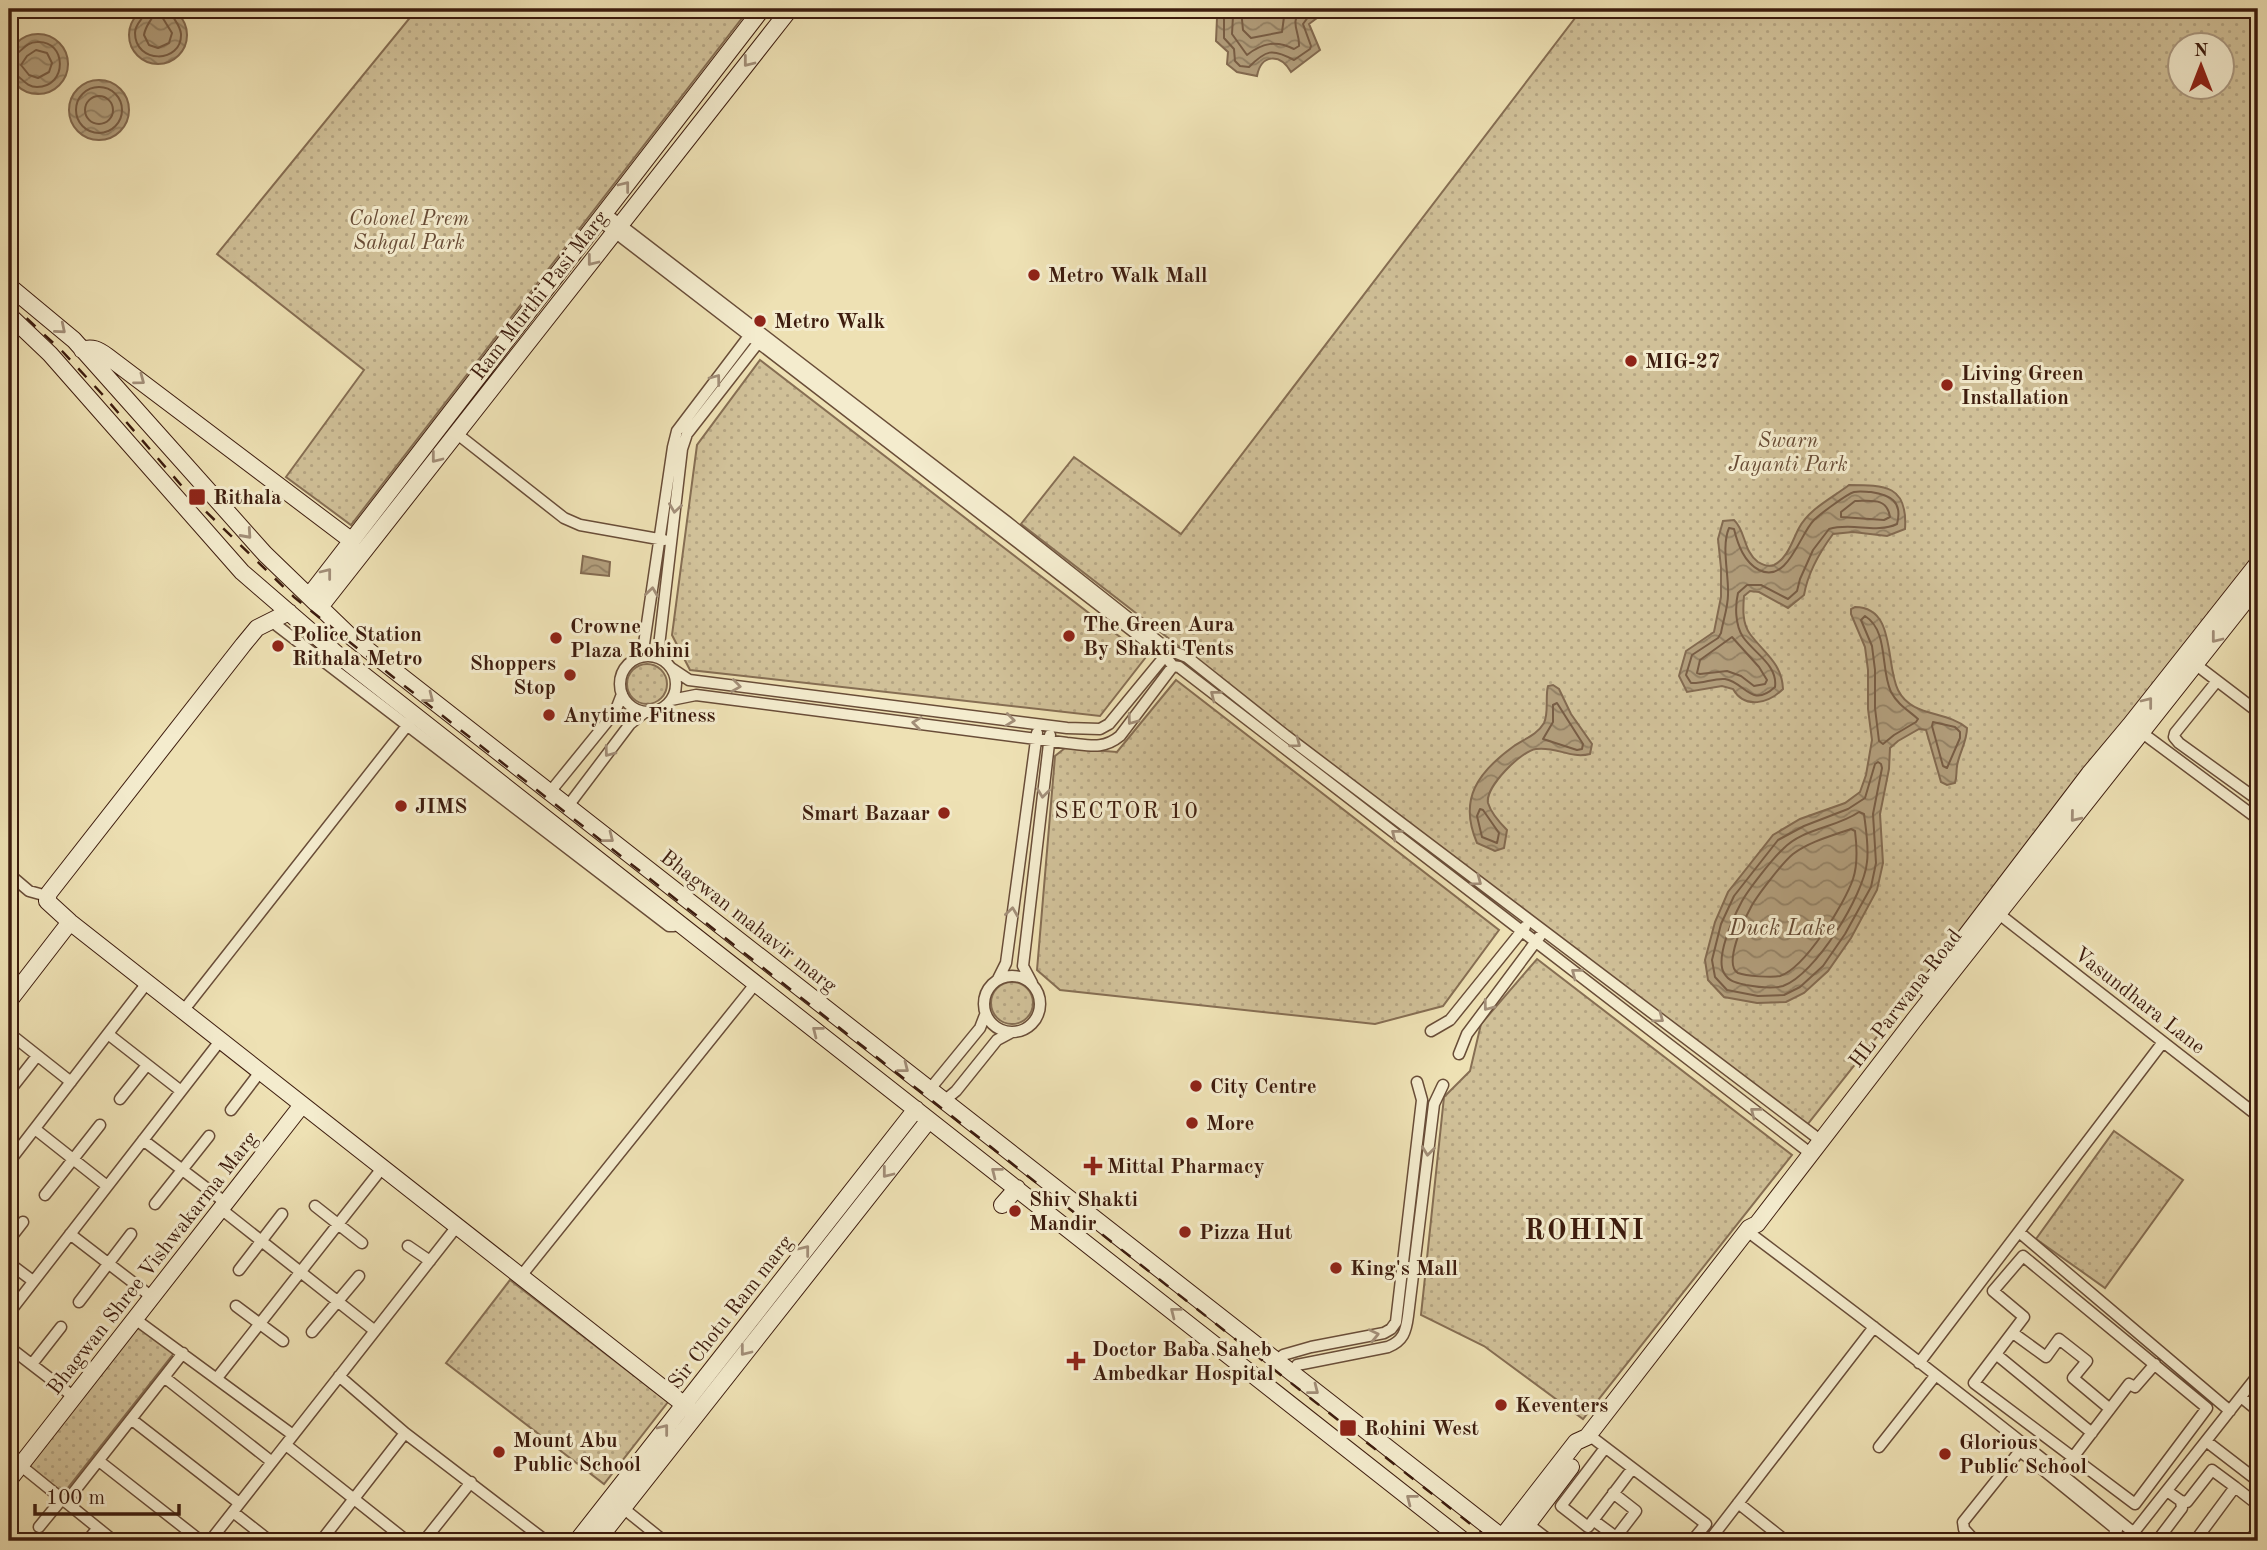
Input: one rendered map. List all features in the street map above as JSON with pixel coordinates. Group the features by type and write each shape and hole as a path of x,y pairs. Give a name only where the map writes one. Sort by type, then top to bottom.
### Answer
{"street":[{"name":"Ram Murthi Pasi Marg","path":"315,601 352,541 762,9"},
{"name":"Ram Murthi Pasi Marg","path":"315,601 456,433 790,9"},
{"path":"602,216 753,339 1165,656 1173,666 1179,667 1806,1151"},
{"path":"617,229 1006,521 1169,650 1187,657 1285,735 1817,1138 2089,774 2137,729 2258,563"},
{"name":"Bhagwan mahavir marg","path":"9,286 74,340 256,544 350,636 1505,1540"},
{"path":"9,315 50,354 242,572 411,721 669,926 674,926 677,921"},
{"path":"753,339 687,434 682,449 645,645 622,671 622,694 633,708 645,712 659,710 671,700 696,695 1088,745 1110,744 1120,736 1173,666"},
{"path":"82,350 89,347 107,356 352,541"},
{"path":"456,433 564,518 580,525 665,540"},
{"path":"665,540 659,646 676,684 671,700"},
{"name":"HL Parwana Road","path":"1505,1540 1584,1448 1588,1436 1748,1230 1757,1224 1806,1151 1999,914 2137,729 2195,664 2258,585"},
{"path":"47,896 257,628 289,612"},
{"path":"271,621 411,721 677,921 1017,1188 1148,1300 1464,1541"},
{"path":"637,657 657,657 688,680 1051,726 1100,729 1109,724 1165,656 1179,654"},
{"path":"2195,664 2258,712"},
{"path":"2217,681 2174,737 2258,800"},
{"path":"550,792 615,712 622,694"},
{"path":"568,806 630,724 645,712"},
{"path":"183,1011 411,721"},
{"path":"998,979 1006,963 1038,723"},
{"path":"944,1101 956,1091 997,1040 1028,1027 1039,1014 1040,998 1023,966 1051,726"},
{"path":"2137,729 2257,815"},
{"path":"9,874 29,891 47,896"},
{"path":"653,903 666,883"},
{"path":"47,896 49,904 147,984 690,1409"},
{"name":"Vasundhara Lane","path":"1999,914 2163,1042 2256,1110"},
{"path":"1432,1031 1450,1020 1531,921"},
{"path":"9,1001 70,922"},
{"path":"1459,1054 1467,1034 1544,931"},
{"path":"1012,1032 996,1027 985,1014 985,993 991,984 1004,976 1017,976 1032,983"},
{"path":"521,1276 756,983"},
{"path":"9,1163 147,984"},
{"path":"930,1089 980,1028 985,1014"},
{"path":"9,1033 71,1082"},
{"path":"108,1034 181,1091"},
{"path":"9,1313 220,1041"},
{"path":"1919,1363 2163,1042"},
{"path":"11,1089 37,1056"},
{"path":"120,1099 147,1065"},
{"path":"230,1110 260,1072"},
{"path":"1283,1354 1384,1333 1396,1322 1422,1100 1417,1082"},
{"path":"1297,1366 1388,1347 1403,1336 1434,1104 1443,1085"},
{"name":"Bhagwan Shree Vishwakarma Marg","path":"13,1473 302,1105"},
{"name":"Sir Chotu Ram marg","path":"577,1541 616,1503 690,1409 916,1109"},
{"name":"Sir Chotu Ram marg","path":"690,1409 929,1120"},
{"path":"45,1195 100,1125"},
{"path":"35,1129 107,1186"},
{"path":"155,1204 209,1136"},
{"path":"143,1140 182,1170 262,1241 375,1331"},
{"path":"217,1378 383,1167"},
{"path":"1002,1205 1017,1188"},
{"path":"315,1206 362,1243"},
{"path":"239,1270 282,1214"},
{"path":"9,1240 23,1222"},
{"path":"210,1541 458,1225"},
{"path":"1748,1230 1874,1327 2022,1448 2117,1530 2109,1541"},
{"path":"2019,1232 2230,1410"},
{"path":"70,1234 152,1297"},
{"path":"79,1302 131,1234"},
{"path":"408,1246 430,1261"},
{"path":"2023,1256 2207,1408 2135,1504 1975,1383 2013,1333 2024,1317 1993,1291 2023,1256"},
{"path":"9,1263 33,1282"},
{"path":"312,1332 359,1276"},
{"path":"2087,1309 2096,1297"},
{"path":"236,1306 283,1341"},
{"path":"135,1318 293,1435"},
{"path":"32,1364 61,1327"},
{"path":"1709,1541 1874,1327"},
{"path":"2013,1333 2046,1357 2059,1339 2087,1361 2073,1378 2110,1409"},
{"path":"9,1347 74,1397"},
{"path":"39,1527 99,1461 183,1353"},
{"path":"1997,1355 2092,1433"},
{"path":"2061,1473 2129,1384 2135,1387 2155,1364"},
{"path":"2022,1448 2061,1473 2130,1537 2258,1375"},
{"path":"339,1376 405,1433 546,1541"},
{"path":"1879,1447 1935,1376"},
{"path":"164,1377 272,1462"},
{"path":"2241,1397 2258,1411"},
{"path":"131,1419 236,1507 270,1541"},
{"path":"321,1541 405,1433"},
{"path":"1588,1436 1706,1524 1692,1541"},
{"path":"2206,1441 2258,1482"},
{"path":"286,1445 407,1541"},
{"path":"1605,1448 1561,1506 1588,1527 1632,1469"},
{"path":"1975,1541 1964,1530 1963,1522 2022,1448"},
{"path":"99,1461 201,1541"},
{"path":"2167,1491 2181,1501 2188,1502 2212,1470 2258,1505"},
{"path":"13,1473 64,1501 114,1541"},
{"path":"424,1541 471,1482"},
{"path":"2195,1541 2235,1487"},
{"path":"1593,1520 1619,1539 1636,1511 1614,1493"},
{"path":"2157,1541 2182,1508 2181,1501"},
{"path":"616,1503 664,1541"},
{"name":"Sir Chotu Ram marg","path":"597,1541 616,1503"},
{"path":"1738,1503 1786,1541"},
{"path":"1524,1520 1550,1541"},
{"path":"87,1541 98,1528"},
{"path":"2249,1541 2258,1530"}],"green space":[{"name":"Colonel Prem Sahgal Park","path":"417,9 749,9 351,525 286,477 364,370 217,254"},
{"name":"Swarn Jayanti Park","path":"1582,9 2258,9 2258,556 1803,1130 1021,524 1074,457 1181,534"},
{"path":"760,360 1146,657 1100,716 690,670 672,635 697,445"},
{"path":"647,664 655,665 661,670 666,676 666,692 661,698 655,703 647,704 639,703 633,698 628,692 627,684 628,676 633,670 639,665"},
{"path":"1176,680 1499,930 1443,1006 1375,1024 1060,990 1037,970 1055,756 1065,748 1117,752"},
{"path":"1537,959 1792,1155 1583,1419 1484,1346 1421,1315 1444,1097 1470,1071 1481,1024"},
{"path":"1012,982 1027,988 1033,1003 1027,1018 1012,1024 997,1018 991,1003 997,988"},
{"path":"2114,1131 2183,1180 2105,1288 2036,1239"},
{"path":"510,1280 668,1402 604,1484 446,1363"},
{"path":"135,1323 174,1353 63,1494 24,1463"}],"water":[{"path":"152,6 164,6 179,14 187,29 187,41 179,56 164,64 152,64 137,56 129,41 129,29 137,14"},
{"path":"1213,9 1321,9 1321,15 1309,24 1320,50 1291,72 1282,62 1271,59 1262,63 1257,76 1237,72 1227,64 1228,52 1216,41 1217,18"},
{"path":"38,34 55,39 63,47 68,64 63,81 55,89 38,94 21,89 13,81 8,64 13,47 21,39"},
{"path":"99,80 116,85 124,93 129,110 124,127 116,135 99,140 82,135 74,127 69,110 74,93 82,85"},
{"path":"1849,485 1883,487 1892,491 1903,504 1905,529 1887,536 1853,532 1833,534 1815,563 1804,595 1788,608 1759,592 1750,591 1744,596 1747,630 1776,665 1783,689 1771,698 1757,702 1744,700 1733,689 1722,686 1687,692 1679,676 1686,651 1714,632 1721,597 1718,539 1723,521 1734,520 1753,557 1762,564 1772,566 1786,554 1803,521 1821,504"},
{"path":"583,556 610,562 609,576 581,573"},
{"name":"Duck Lake","path":"1851,609 1868,609 1877,616 1883,626 1894,679 1904,699 1920,710 1949,718 1967,728 1955,783 1947,785 1941,782 1926,730 1919,729 1890,748 1889,769 1880,814 1883,863 1877,890 1851,938 1828,971 1804,993 1786,1002 1757,1003 1724,997 1708,980 1705,960 1715,922 1728,892 1773,835 1800,819 1845,803 1860,792 1866,775 1872,740 1868,709 1868,670 1865,647 1851,614"},
{"path":"1553,685 1559,689 1571,714 1592,744 1590,754 1576,755 1536,749 1522,756 1505,771 1492,788 1488,803 1507,830 1504,848 1495,851 1477,843 1470,813 1475,788 1490,766 1541,727 1546,715 1548,686"}],"railway":[{"path":"9,302 62,351 194,500 294,597 1492,1541"}],"place":[{"name":"Metro Walk Mall","path":"1034,275"},
{"name":"Metro Walk","path":"760,321"},
{"name":"MIG-27","path":"1631,361"},
{"name":"Living Green Installation","path":"1947,385"},
{"name":"Rithala","path":"197,497"},
{"name":"The Green Aura By Shakti Tents","path":"1069,636"},
{"name":"Crowne Plaza Rohini","path":"556,638"},
{"name":"Police Station Rithala Metro","path":"278,646"},
{"name":"Shoppers Stop","path":"570,675"},
{"name":"Anytime Fitness","path":"549,715"},
{"name":"JIMS","path":"401,806"},
{"name":"Smart Bazaar","path":"944,813"},
{"name":"City Centre","path":"1196,1086"},
{"name":"More","path":"1192,1123"},
{"name":"Mittal Pharmacy","path":"1093,1166"},
{"name":"Shiv Shakti Mandir","path":"1015,1211"},
{"name":"Pizza Hut","path":"1185,1232"},
{"name":"King's Mall","path":"1336,1268"},
{"name":"Doctor Baba Saheb Ambedkar Hospital","path":"1076,1361"},
{"name":"Keventers","path":"1501,1405"},
{"name":"Rohini West","path":"1348,1428"},
{"name":"Mount Abu Public School","path":"499,1452"},
{"name":"Glorious Public School","path":"1945,1454"}],"district":[{"name":"SECTOR 10","path":"1127,810"},
{"name":"ROHINI","path":"1585,1229"}]}
